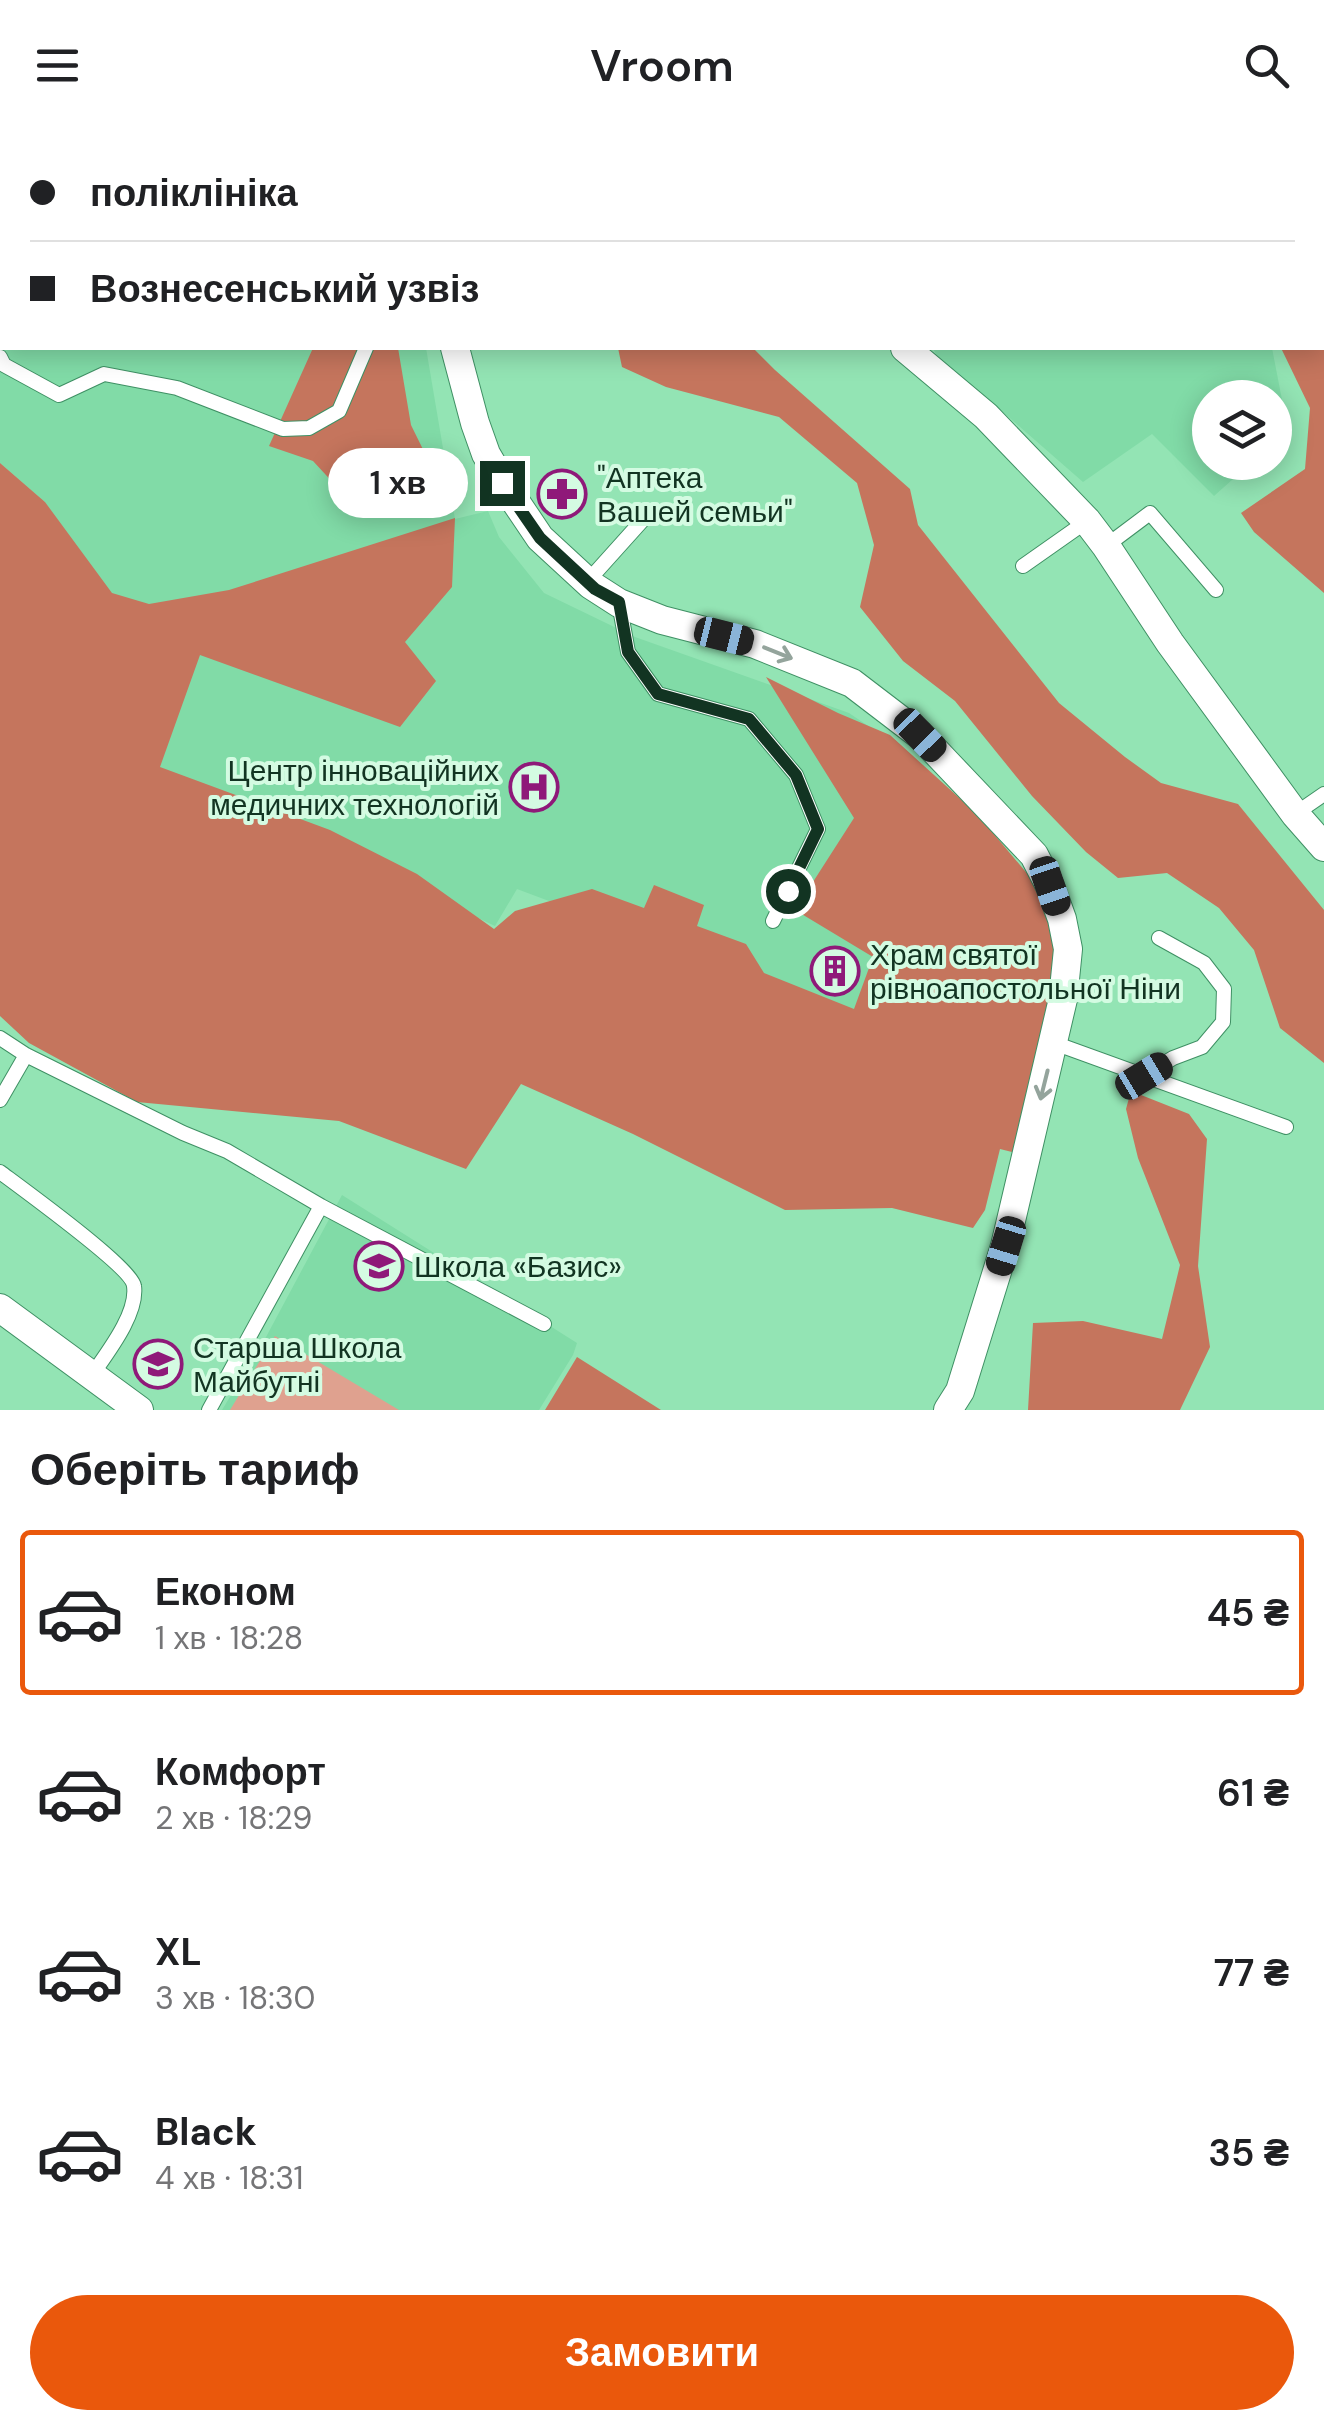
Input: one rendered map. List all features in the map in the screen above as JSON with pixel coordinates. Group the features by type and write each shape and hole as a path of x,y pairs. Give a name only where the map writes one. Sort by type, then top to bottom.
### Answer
{"street":[{"path":"456,350 474,423 502,483 540,538 588,582 619,602 662,620 755,644 852,683 920,735 1034,855 1050,886 1068,950 1063,999 1006,1246 960,1392 948,1410"},
{"path":"907,350 986,416 1087,521 1170,643 1295,814 1324,847"},
{"path":"0,1308 139,1410"}],"lane":[{"path":"0,357 4,366 58,395 104,374 176,388 283,429 309,428 339,411 365,350"},
{"path":"588,582 649,513"},
{"path":"1106,546 1150,513 1216,590"},
{"path":"1024,566 1087,521"},
{"path":"619,602 628,652 658,694 749,719 796,775 818,829 773,922"},
{"path":"1295,814 1324,794"},
{"path":"1144,1076 1173,1058 1202,1047 1223,1022 1224,989 1204,963 1159,938"},
{"path":"0,1038 26,1055 227,1152 544,1324"},
{"path":"1054,1043 1286,1128"},
{"path":"0,1100 26,1055"},
{"path":"0,1172 103,1252 133,1281 127,1322 92,1375"},
{"path":"209,1410 321,1206"}],"shaded area":[{"name":"Центр інноваційних медичних технологій","path":"0,350 426,350 455,519 488,511 499,537 544,593 635,637 849,713 889,740 908,1036 517,889 495,926 335,850 78,776 45,502 0,463"},
{"path":"312,350 398,350 411,425 442,488 442,505 429,511 420,497 402,490 389,497 376,512 350,501 313,461 269,446"},
{"path":"618,350 755,350 910,489 918,525 1059,703 1161,783 1238,804 1324,910 1324,1063 1280,1028 1254,950 1219,908 1167,873 1118,878 1086,852 1032,796 955,701 903,661 860,607 874,545 857,483 779,417 666,387 622,367"},
{"path":"934,350 1272,350 1278,380 1192,380 1192,474 1152,434 1083,482 938,359"},
{"path":"1282,350 1324,350 1324,593 1254,532 1241,513 1305,469 1310,408"},
{"path":"0,463 45,502 112,593 149,604 229,590 455,518 452,587 405,642 436,681 400,727 200,655 160,767 330,830 417,874 494,929 515,911 592,889 644,908 654,885 704,905 697,926 746,944 764,973 854,1009 873,957 795,910 854,818 766,677 890,735 977,814 1036,884 1052,918 1056,953 1049,1021 1016,1153 1000,1149 985,1210 973,1228 892,1208 785,1210 633,1134 521,1084 466,1169 339,1121 137,1102 29,1043 0,1016"},
{"path":"1198,480 1232,480 1214,496"},
{"path":"1131,1091 1189,1114 1207,1139 1198,1266 1210,1347 1180,1410 1028,1410 1033,1323 1083,1321 1162,1339 1180,1265 1138,1158 1126,1109"},
{"name":"Школа «Базис»","path":"342,1195 577,1343 539,1410 222,1410"},
{"path":"275,1336 399,1410 230,1410"},
{"path":"577,1357 661,1410 545,1410"}],"place":[{"name":"\"Аптека Вашей семьи\"","path":"562,494"},
{"name":"Центр інноваційних медичних технологій","path":"534,787"},
{"name":"Храм святої рівноапостольної Ніни","path":"835,971"},
{"name":"Школа «Базис»","path":"379,1266"},
{"name":"Старша Школа Майбутні","path":"158,1364"}],"route":[{"path":"502,483 540,538 595,589 619,602 628,652 658,694 749,719 796,775 818,829 788,891"}]}
